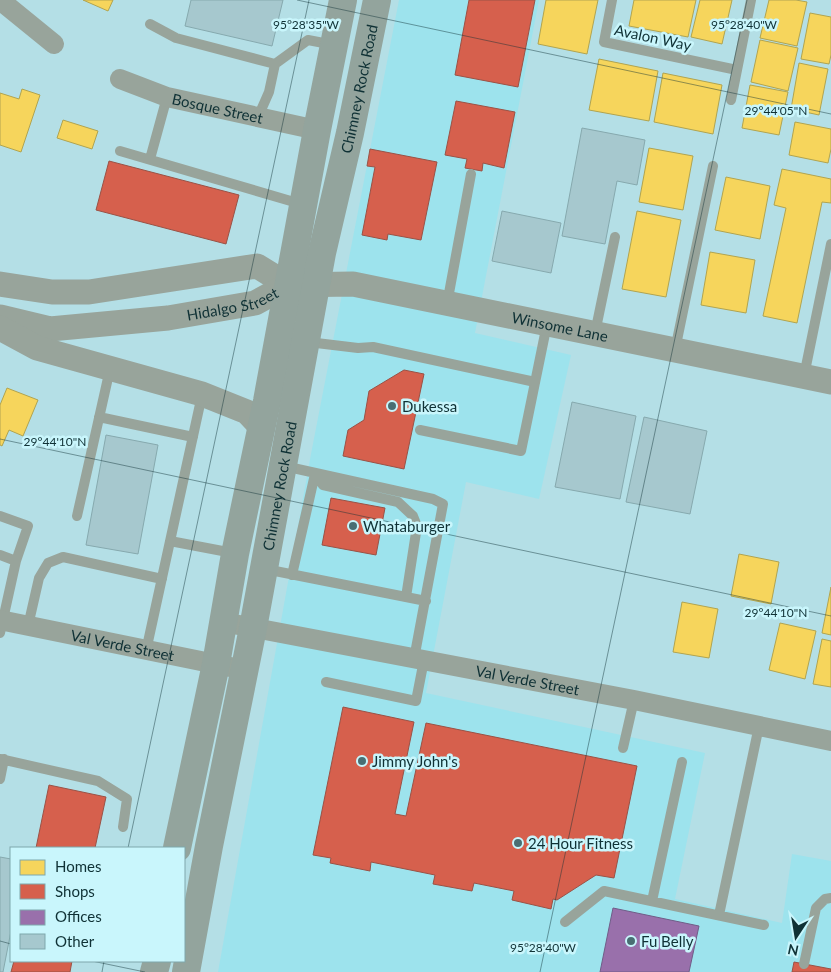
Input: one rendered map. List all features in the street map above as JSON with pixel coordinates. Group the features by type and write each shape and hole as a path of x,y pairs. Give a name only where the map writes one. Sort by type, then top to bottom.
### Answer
{"main road":[{"name":"Chimney Rock Road","path":"178,847 216,664 235,554 262,428 342,0"},
{"name":"Chimney Rock Road","path":"186,972 284,466 317,284 377,0"}],"street":[{"path":"0,0 54,44"},
{"name":"Bosque Street","path":"120,79 167,98 317,130"},
{"name":"Hidalgo Street","path":"0,284 52,292 89,292 257,266 288,285 255,303 168,318 50,329 0,317"},
{"name":"Winsome Lane","path":"288,285 353,284 831,382"},
{"path":"0,328 37,348 202,394 247,412 262,428"},
{"name":"Val Verde Street","path":"223,622 634,700 831,741"},
{"name":"Val Verde Street","path":"1,625 28,626 245,670"}],"lane":[{"name":"Avalon Way","path":"612,0 604,42 737,70"},
{"path":"731,100 751,0"},
{"path":"150,24 176,38 275,64"},
{"path":"258,117 269,92 275,64 308,40 334,44"},
{"path":"150,159 167,98"},
{"path":"120,151 303,204"},
{"path":"675,350 712,166"},
{"path":"447,304 471,174"},
{"path":"594,334 615,237"},
{"path":"804,376 831,244"},
{"path":"420,430 521,451 547,324"},
{"path":"306,341 358,348 373,347 535,382"},
{"path":"77,516 110,368"},
{"path":"146,651 202,394"},
{"path":"99,417 193,437"},
{"path":"284,466 433,499 443,504 426,601 416,701 326,682"},
{"path":"292,575 315,474"},
{"path":"315,474 323,485 398,502 413,516 418,526 406,597"},
{"path":"0,516 28,526 16,561 1,625"},
{"path":"170,541 235,554"},
{"path":"0,556 16,561"},
{"path":"28,626 39,578 48,563 63,558 162,579"},
{"path":"264,569 426,601"},
{"path":"623,748 634,700"},
{"path":"720,916 759,726"},
{"path":"0,778 2,759 98,781 127,799 123,827"},
{"path":"652,901 682,762"},
{"path":"565,922 604,891 764,925"},
{"path":"804,964 816,908 825,899 831,898"}],"shaded area":[{"path":"399,0 539,0 475,333 571,355 539,499 466,482 426,693 705,753 675,899 782,923 792,854 831,861 831,972 218,972 311,454"}],"building: Homes":[{"path":"83,0 113,0 108,11"},
{"path":"546,0 598,0 587,54 538,44"},
{"path":"634,0 696,0 688,37 629,26"},
{"path":"700,0 732,0 722,44 691,37"},
{"path":"769,0 807,2 797,46 760,38"},
{"path":"810,13 831,17 831,55 829,64 801,59"},
{"path":"760,40 798,48 788,91 751,82"},
{"path":"599,59 658,71 649,121 589,110"},
{"path":"799,63 828,69 819,115 791,109"},
{"path":"663,73 722,85 713,134 654,122"},
{"path":"750,85 788,92 779,135 742,128"},
{"path":"22,89 40,95 21,152 0,145 0,93 19,99"},
{"path":"63,120 98,131 92,149 57,138"},
{"path":"795,122 831,129 831,149 828,163 789,155"},
{"path":"649,148 693,156 683,210 639,202"},
{"path":"782,169 831,179 831,203 822,202 797,323 763,316 786,208 774,205"},
{"path":"726,177 770,186 760,239 715,230"},
{"path":"637,211 681,220 666,297 622,289"},
{"path":"710,252 755,260 746,313 701,305"},
{"path":"7,388 38,400 23,436 9,430 2,446 0,445 0,405"},
{"path":"739,554 779,562 771,604 731,596"},
{"path":"831,587 831,635 822,633"},
{"path":"682,602 718,609 709,658 673,652"},
{"path":"780,623 816,631 805,679 769,670"},
{"path":"822,639 831,641 831,687 813,684"}],"building: Shops":[{"path":"469,0 535,0 518,87 455,75"},
{"path":"456,101 515,112 504,168 483,163 482,171 465,168 467,159 445,155"},
{"path":"370,149 437,162 421,240 388,234 387,240 362,235 375,167 367,166"},
{"path":"109,161 239,195 226,244 96,210"},
{"name":"Dukessa","path":"404,370 424,374 404,469 343,456 348,430 364,420 369,391"},
{"name":"Whataburger","path":"331,498 385,508 376,555 322,545"},
{"path":"343,707 414,722 395,814 406,816 426,723 637,766 614,878 596,875 557,900 553,899 551,909 512,900 514,891 474,883 472,891 433,884 435,875 371,862 370,871 330,863 331,858 313,855"},
{"path":"49,785 106,797 95,847 36,847"},
{"path":"14,962 72,962 70,972 11,972"},
{"path":"794,962 831,969 831,972 792,972"}],"building: Offices":[{"path":"613,908 699,926 689,972 600,972"}],"building: Other":[{"path":"191,0 283,0 272,46 185,26"},
{"path":"582,128 645,140 637,185 617,181 605,244 562,236"},
{"path":"502,211 561,223 551,273 492,261"},
{"path":"572,402 636,416 620,499 555,487"},
{"path":"644,417 707,431 690,514 626,502"},
{"path":"106,435 158,445 138,554 86,545"},
{"path":"0,857 10,859 10,936 3,972 0,972"}],"place":[{"name":"Dukessa","path":"392,406"},
{"name":"Whataburger","path":"353,526"},
{"name":"Jimmy John's","path":"362,761"},
{"name":"24 Hour Fitness","path":"518,843"},
{"name":"Fu Belly","path":"631,941"}]}
